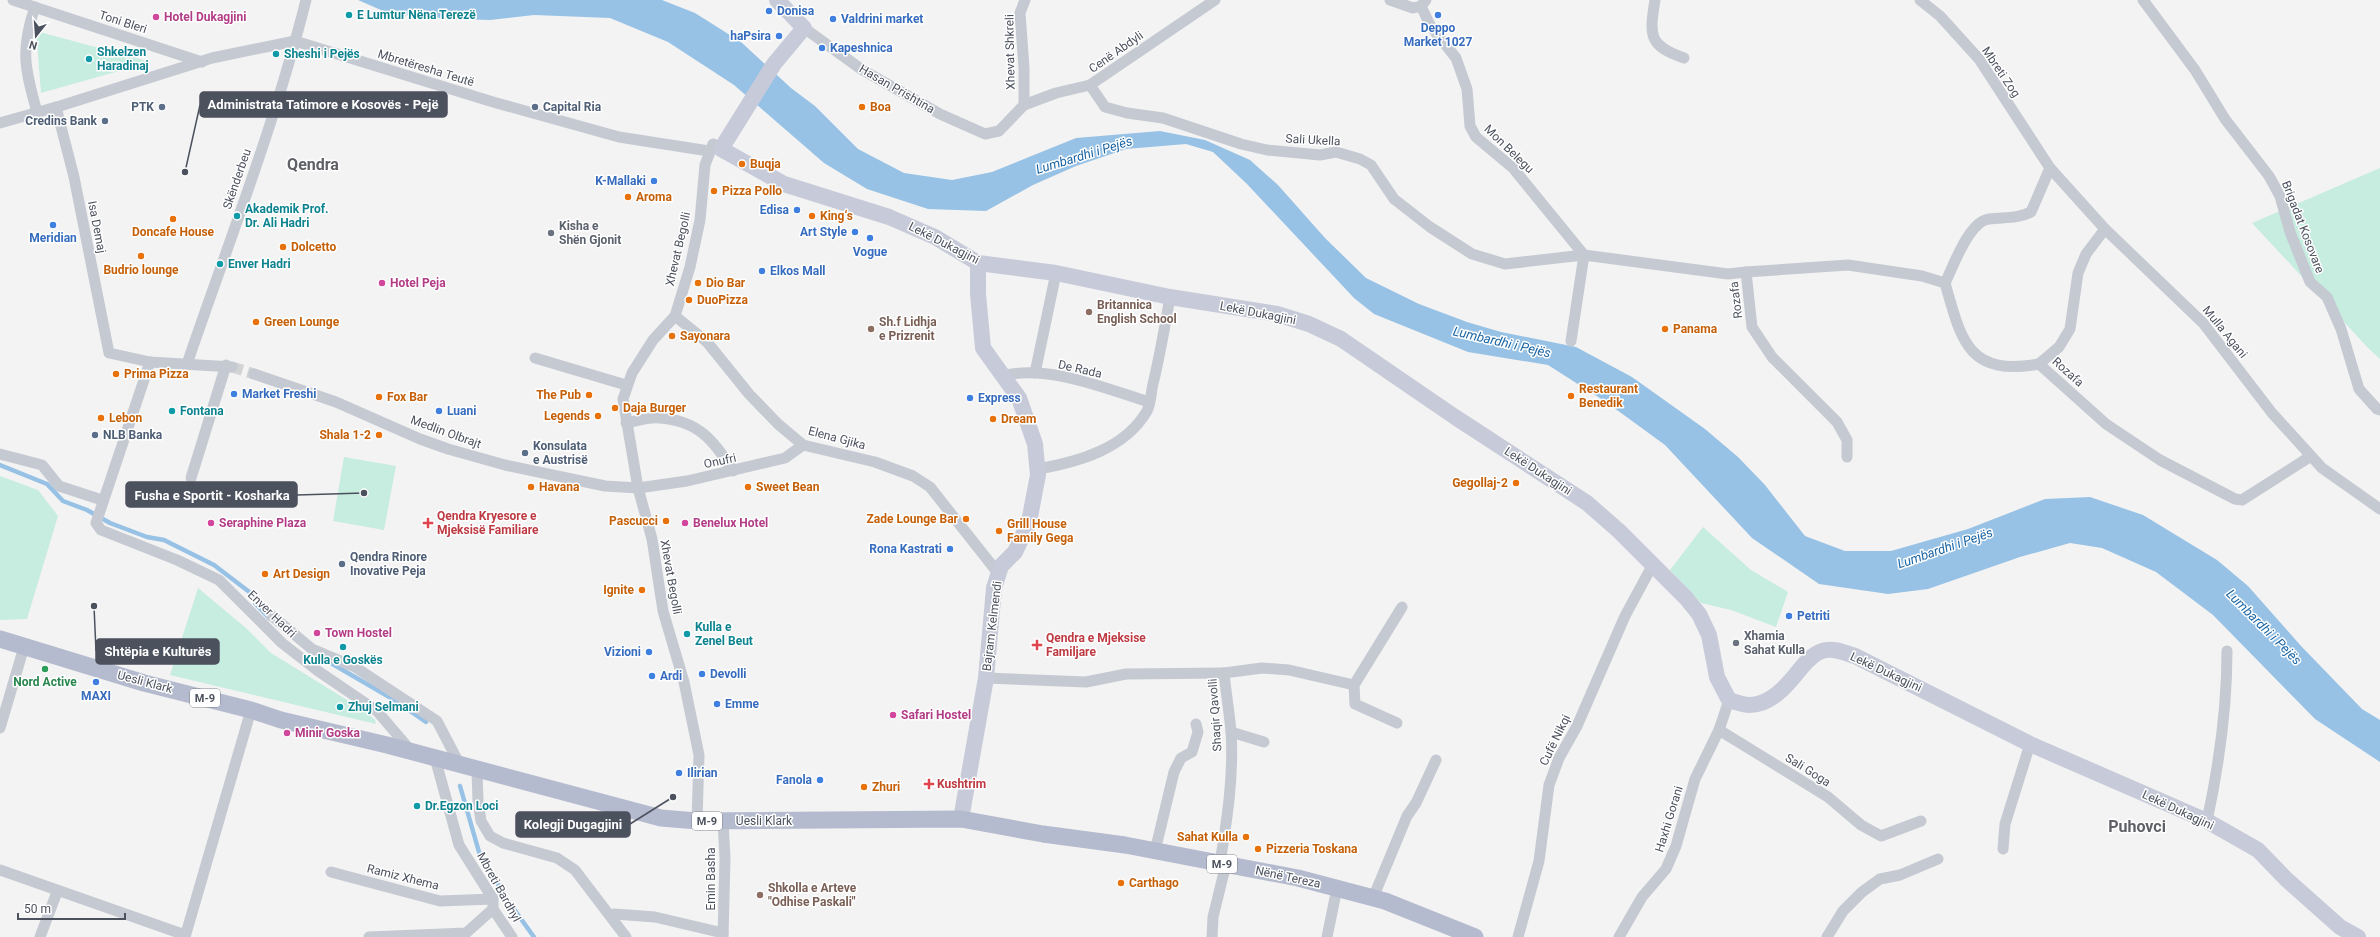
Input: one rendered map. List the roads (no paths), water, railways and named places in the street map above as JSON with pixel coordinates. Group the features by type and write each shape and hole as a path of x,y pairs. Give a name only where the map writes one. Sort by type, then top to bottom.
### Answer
{"main road":[{"name":"Uesli Klark","path":"0,639 144,683 661,818 697,821 962,819"},
{"name":"Nënë Tereza","path":"962,819 1155,851 1337,888 1373,898 1475,937"}],"street":[{"name":"Toni Bleri","path":"13,0 202,62"},
{"name":"Skënderbeu","path":"187,364 295,41 306,0"},
{"name":"Hasan Prishtina","path":"778,0 804,28 861,70 940,114 985,134 999,131 1024,105"},
{"name":"Xhevat Shkreli","path":"1024,105 1024,68 1020,13 1025,0"},
{"name":"Cenë Abdyli","path":"1024,105 1056,93 1090,85 1214,0"},
{"path":"1390,0 1413,8 1424,3"},
{"path":"1655,0 1654,38 1661,48 1684,58"},
{"name":"Mbreti Zog","path":"1920,0 1940,16 1979,59 2050,168"},
{"name":"Brigadat Kosovare","path":"2143,0 2194,70 2225,119 2269,176 2280,196 2290,232 2310,282 2327,297 2341,329 2359,389 2377,409 2380,410"},
{"name":"Mon Belegu","path":"1424,3 1430,25 1456,58 1467,89 1470,126 1476,137 1512,168 1584,255"},
{"path":"35,7 25,44 27,75 37,112"},
{"path":"715,150 746,107 774,64 804,28"},
{"name":"Mbretëresha Teutë","path":"0,123 212,58 295,41 493,102 619,137 715,150"},
{"name":"Sali Ukella","path":"1090,85 1105,107 1112,109 1163,118 1241,144 1267,150 1320,155 1336,152 1360,159 1371,165 1394,199 1430,227 1472,254 1505,264 1584,255"},
{"name":"Isa Demaj","path":"56,107 74,177 109,353 150,362"},
{"name":"Lekë Dukagjini","path":"715,150 784,184 889,216 935,237 978,263 1056,273 1170,297 1276,314 1309,324 1341,339 1587,503 1686,598 1699,614 1709,635 1717,677 1729,700 1750,705 1764,702 1777,694 1792,680 1811,657 1823,650 1836,650 1855,656 2030,744 2207,822 2258,850 2286,879 2340,927 2358,937"},
{"name":"Xhevat Begolli","path":"697,821 700,755 684,682 663,611 652,540 638,488 623,399 626,385 653,340 675,316 690,267 700,220 702,184 715,150"},
{"path":"1944,283 1974,227 1987,219 2020,217 2031,212 2050,168"},
{"name":"Mulla Agani","path":"2050,168 2106,229 2203,323 2272,414 2322,468 2380,509"},
{"path":"2039,364 2059,347 2070,329 2078,273 2086,254 2106,229"},
{"path":"1571,341 1584,255"},
{"name":"Rozafa","path":"1584,255 1728,274 1848,265 1922,276 1944,283 1962,339 1978,356 1986,361 2010,366 2039,364 2112,428 2160,460 2235,499 2242,500 2311,456"},
{"name":"Bajram Kelmendi","path":"962,819 986,678 994,588 998,572 1015,552 1029,522 1038,469 1035,444 1019,398 983,348 978,294 978,263"},
{"name":"Rozafa","path":"1746,272 1752,327 1772,357 1837,422 1847,440 1847,457"},
{"path":"1035,373 1056,273"},
{"path":"1038,469 1084,458 1110,446 1132,432 1147,409 1149,402 1159,363 1170,297"},
{"name":"Elena Gjika","path":"675,316 707,342 748,394 778,424 803,445 875,462 913,476 930,487 998,572"},
{"path":"535,358 626,385"},
{"path":"0,454 42,465 59,486 101,505 150,362 229,366 191,478"},
{"name":"De Rada","path":"1004,376 1020,372 1052,375 1100,386 1149,402"},
{"name":"Medlin Olbrajt","path":"254,374 336,402 420,439 487,460 605,486 638,488"},
{"path":"626,423 659,417 695,426 718,446 732,471"},
{"name":"Onufri","path":"638,488 687,481 785,458 803,445"},
{"name":"Enver Hadri","path":"101,505 96,523 101,530 177,560 219,580 282,643 318,671 377,711 412,752"},
{"name":"Cufë Nikqi","path":"1518,937 1539,861 1549,785 1559,758 1577,726 1626,616 1652,566"},
{"path":"1396,723 1355,704 1354,685 1402,607"},
{"name":"Enver Hadri","path":"271,615 312,649 355,667 437,721 460,765"},
{"path":"0,728 24,647"},
{"path":"2207,822 2217,776 2227,685 2227,651"},
{"name":"Shaqir Qavolli","path":"1212,937 1213,917 1223,864 1228,810 1231,732 1224,672 1262,668 1289,670 1354,685"},
{"name":"Bajram Kelmendi","path":"986,678 1086,682 1126,674 1224,672"},
{"name":"Haxhi Gorani","path":"1619,937 1642,897 1666,869 1676,846 1695,779 1718,730 1729,700"},
{"path":"0,870 57,892 185,936 251,710"},
{"path":"1155,851 1174,772 1181,758 1192,752 1198,732 1196,724"},
{"name":"Sali Goga","path":"1718,730 1828,797 1860,825 1881,836 1921,821"},
{"path":"1231,732 1264,742"},
{"path":"2003,849 2005,824 2030,744"},
{"name":"Mbreti Bardhyl","path":"435,758 460,845 512,937"},
{"path":"1373,898 1407,816 1416,803 1436,760"},
{"path":"477,770 478,801 481,821 490,836 503,843 557,858 575,870 626,937"},
{"name":"Emin Basha","path":"723,821 725,858 723,935"},
{"path":"1827,937 1843,911 1862,892 1880,879 1900,875 1938,859"},
{"name":"Ramiz Xhema","path":"332,872 440,900 493,904"},
{"path":"1327,937 1337,888"},
{"path":"40,937 57,892"},
{"path":"369,937 466,935 493,904"},
{"path":"614,914 655,917 723,935"}],"water":[{"name":"Lumbardhi i Pejës","path":"358,0 662,0 695,13 741,42 791,88 815,106 858,149 904,173 952,180 992,172 1076,138 1160,131 1205,140 1250,160 1278,185 1325,238 1366,278 1419,304 1467,322 1501,332 1576,347 1632,377 1705,429 1738,457 1765,485 1805,536 1845,551 1891,551 1968,529 2045,499 2090,497 2143,515 2217,560 2248,586 2302,647 2362,709 2380,720 2380,762 2315,719 2213,615 2156,572 2102,548 2070,543 2020,557 1928,589 1888,594 1819,584 1752,538 1665,445 1606,402 1548,365 1468,352 1374,314 1354,298 1247,184 1213,152 1186,144 1126,149 1076,166 1033,185 986,211 928,209 867,189 824,163 734,85 668,42 610,18 534,15 490,20 455,19 390,14"}],"waterway":[{"path":"0,465 47,484 63,501 87,510 110,523 147,537 164,540 214,565 252,594 255,603 269,618"},
{"path":"329,662 391,698 426,722"},
{"path":"460,786 479,852 506,898 534,937"}],"tunnel":[{"path":"232,367 254,374"}],"place":[{"name":"Donisa","path":"769,11"},
{"name":"E Lumtur Nëna Terezë","path":"349,15"},
{"name":"Deppo Market 1027","path":"1438,15"},
{"name":"Hotel Dukagjini","path":"156,17"},
{"name":"Valdrini market","path":"833,19"},
{"name":"haPsira","path":"779,36"},
{"name":"Kapeshnica","path":"822,48"},
{"name":"Sheshi i Pejës","path":"276,54"},
{"name":"Shkelzen Haradinaj","path":"89,59"},
{"name":"PTK","path":"162,107"},
{"name":"Capital Ria","path":"535,107"},
{"name":"Boa","path":"862,107"},
{"name":"Credins Bank","path":"105,121"},
{"name":"Buqja","path":"742,164"},
{"name":"Administrata Tatimore e Kosovës - Pejë","path":"185,172"},
{"name":"K-Mallaki","path":"654,181"},
{"name":"Pizza Pollo","path":"714,191"},
{"name":"Aroma","path":"628,197"},
{"name":"Edisa","path":"797,210"},
{"name":"Akademik Prof. Dr. Ali Hadri","path":"237,216"},
{"name":"King‘s","path":"812,216"},
{"name":"Doncafe House","path":"173,219"},
{"name":"Meridian","path":"53,225"},
{"name":"Art Style","path":"855,232"},
{"name":"Kisha e Shën Gjonit","path":"551,233"},
{"name":"Vogue","path":"870,238"},
{"name":"Dolcetto","path":"283,247"},
{"name":"Budrio lounge","path":"141,256"},
{"name":"Enver Hadri","path":"220,264"},
{"name":"Elkos Mall","path":"762,271"},
{"name":"Hotel Peja","path":"382,283"},
{"name":"Dio Bar","path":"698,283"},
{"name":"DuoPizza","path":"689,300"},
{"name":"Britannica English School","path":"1089,312"},
{"name":"Green Lounge","path":"256,322"},
{"name":"Sh.f Lidhja e Prizrenit","path":"871,329"},
{"name":"Panama","path":"1665,329"},
{"name":"Sayonara","path":"672,336"},
{"name":"Prima Pizza","path":"116,374"},
{"name":"Market Freshi","path":"234,394"},
{"name":"The Pub","path":"589,395"},
{"name":"Restaurant Benedik","path":"1571,396"},
{"name":"Fox Bar","path":"379,397"},
{"name":"Express","path":"970,398"},
{"name":"Daja Burger","path":"615,408"},
{"name":"Fontana","path":"172,411"},
{"name":"Luani","path":"439,411"},
{"name":"Legends","path":"598,416"},
{"name":"Lebon","path":"101,418"},
{"name":"Dream","path":"993,419"},
{"name":"NLB Banka","path":"95,435"},
{"name":"Shala 1-2","path":"379,435"},
{"name":"Konsulata e Austrisë","path":"525,453"},
{"name":"Gegollaj-2","path":"1516,483"},
{"name":"Havana","path":"531,487"},
{"name":"Sweet Bean","path":"748,487"},
{"name":"Fusha e Sportit - Kosharka","path":"364,493"},
{"name":"Zade Lounge Bar","path":"966,519"},
{"name":"Pascucci","path":"666,521"},
{"name":"Seraphine Plaza","path":"211,523"},
{"name":"Qendra Kryesore e Mjeksisë Familiare","path":"428,523"},
{"name":"Benelux Hotel","path":"685,523"},
{"name":"Grill House Family Gega","path":"999,531"},
{"name":"Rona Kastrati","path":"950,549"},
{"name":"Qendra Rinore Inovative Peja","path":"342,564"},
{"name":"Art Design","path":"265,574"},
{"name":"Ignite","path":"642,590"},
{"name":"Shtëpia e Kulturës","path":"94,606"},
{"name":"Petriti","path":"1789,616"},
{"name":"Town Hostel","path":"317,633"},
{"name":"Kulla e Zenel Beut","path":"687,634"},
{"name":"Xhamia Sahat Kulla","path":"1736,643"},
{"name":"Qendra e Mjeksise Familjare","path":"1037,645"},
{"name":"Kulla e Goskës","path":"343,647"},
{"name":"Vizioni","path":"649,652"},
{"name":"Nord Active","path":"45,669"},
{"name":"Devolli","path":"702,674"},
{"name":"Ardi","path":"652,676"},
{"name":"MAXI","path":"96,682"},
{"name":"Emme","path":"717,704"},
{"name":"Zhuj Selmani","path":"340,707"},
{"name":"Safari Hostel","path":"893,715"},
{"name":"Minir Goska","path":"287,733"},
{"name":"Ilirian","path":"679,773"},
{"name":"Fanola","path":"820,780"},
{"name":"Kushtrim","path":"929,784"},
{"name":"Zhuri","path":"864,787"},
{"name":"Kolegji Dugagjini","path":"673,797"},
{"name":"Dr.Egzon Loci","path":"417,806"},
{"name":"Sahat Kulla","path":"1246,837"},
{"name":"Pizzeria Toskana","path":"1258,849"},
{"name":"Carthago","path":"1121,883"},
{"name":"Shkolla e Arteve \"Odhise Paskali\"","path":"760,895"}],"district":[{"name":"Qendra","path":"313,164"},
{"name":"Puhovci","path":"2137,826"}]}
